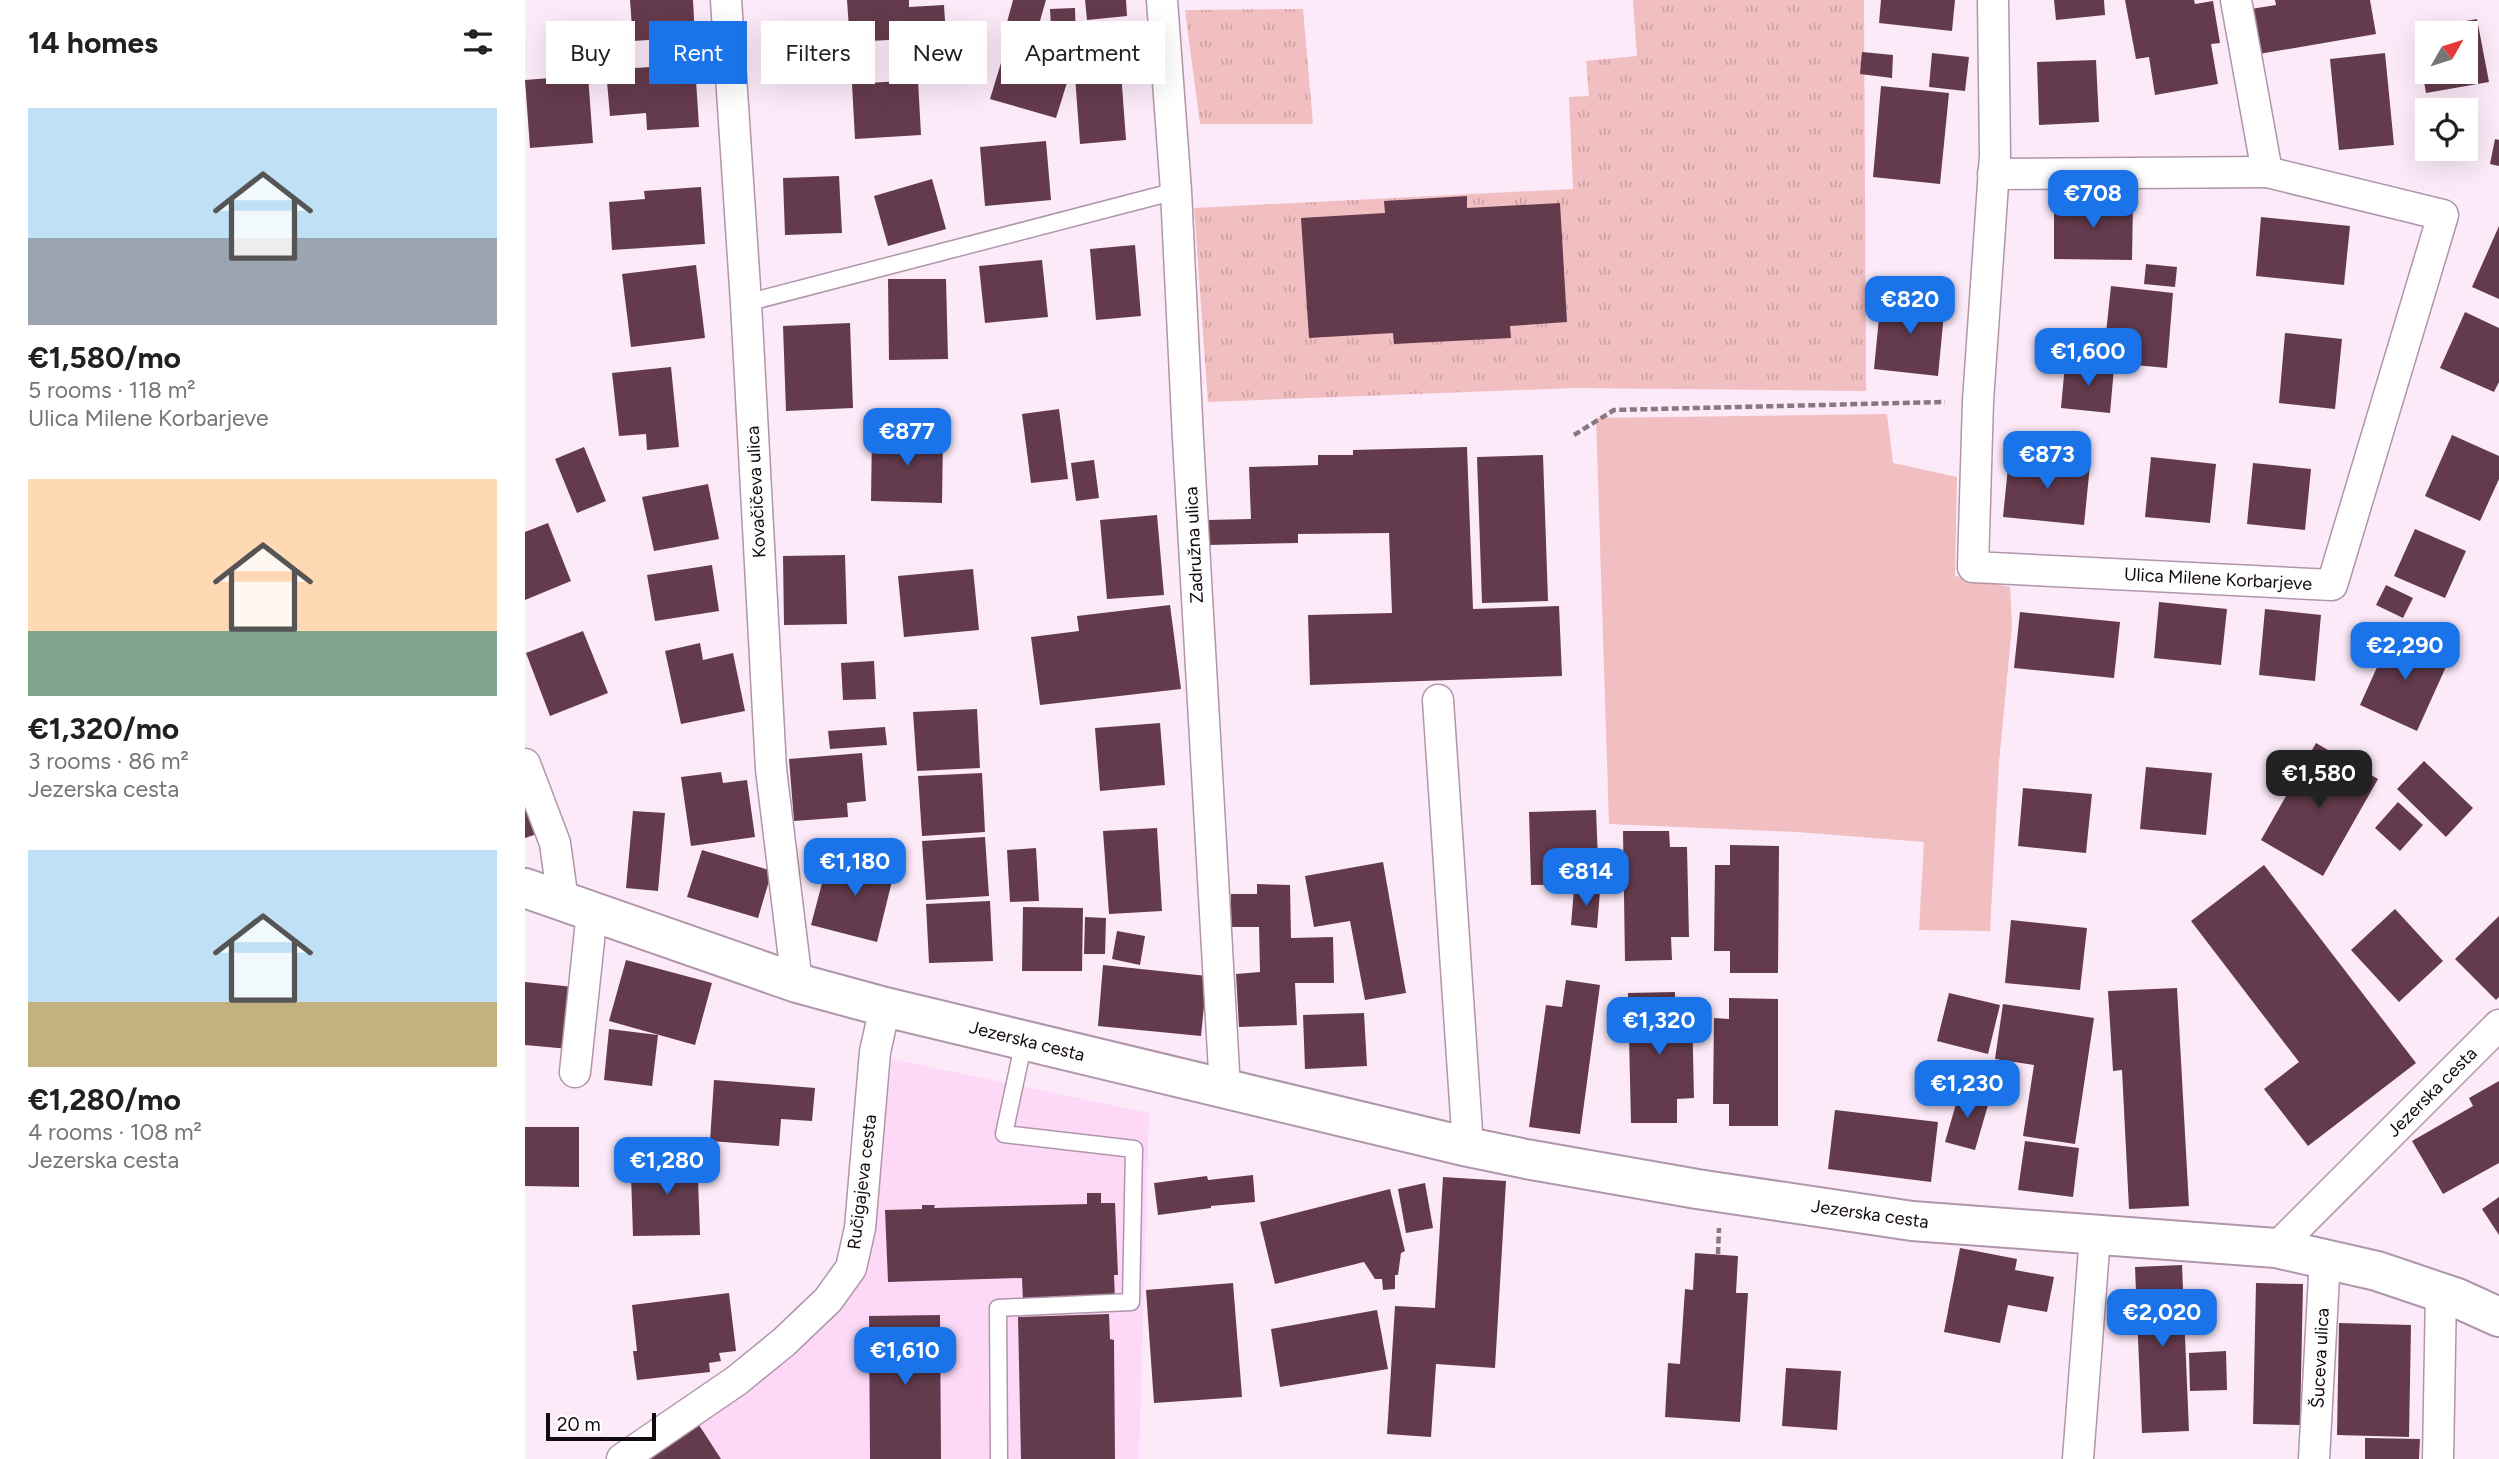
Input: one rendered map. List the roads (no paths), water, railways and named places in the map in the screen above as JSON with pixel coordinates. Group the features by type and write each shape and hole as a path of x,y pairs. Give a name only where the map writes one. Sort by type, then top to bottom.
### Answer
{"street":[{"name":"Kovačičeva ulica","path":"726,0 746,303 771,769 797,983"},
{"name":"Zadružna ulica","path":"1162,0 1176,191 1225,1090"},
{"name":"Ulica Milene Korbarjeve","path":"1993,0 1993,174 1978,401 1973,567 2332,585 2443,215 2267,172 1993,174"},
{"path":"2236,0 2267,172"},
{"path":"1438,700 1468,1147"},
{"path":"525,764 577,907 575,1072"},
{"name":"Jezerska cesta","path":"525,888 797,983 1024,1041 1468,1147 1697,1189 1912,1221 2276,1248 2377,1271 2441,1292 2499,1317"},
{"name":"Ručigajeva cesta","path":"622,1459 736,1381 783,1342 828,1300 851,1268 860,1228 875,1052 885,1007"},
{"name":"Jezerska cesta","path":"2276,1248 2499,1025"},
{"path":"2078,1459 2095,1236"},
{"name":"Šuceva ulica","path":"2314,1459 2325,1258"},
{"path":"2438,1459 2441,1292"}],"lane":[{"path":"746,303 1176,191"},
{"path":"996,1456 998,1308 1131,1302 1134,1149 1005,1134 1024,1041"}]}
